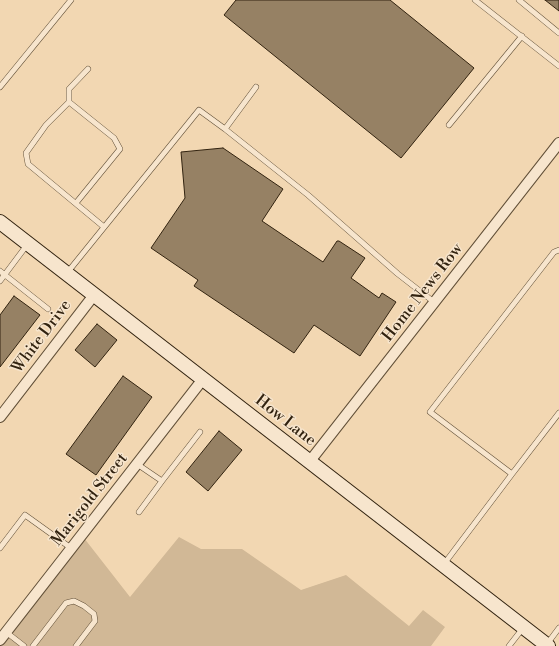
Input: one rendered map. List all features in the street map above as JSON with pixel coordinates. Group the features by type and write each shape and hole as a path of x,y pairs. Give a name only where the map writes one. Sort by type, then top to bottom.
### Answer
{"main road":[{"name":"How Lane","path":"0,222 547,645"}],"street":[{"name":"Home News Row","path":"310,462 559,142"},
{"name":"White Drive","path":"0,417 94,294"},
{"name":"Marigold Street","path":"3,636 203,379"}],"lane":[{"path":"0,87 71,0"},
{"path":"475,0 559,66"},
{"path":"518,0 559,33"},
{"path":"448,125 522,36"},
{"path":"88,69 69,89 69,102 46,125 26,154 28,164 104,227"},
{"path":"225,129 256,87"},
{"path":"69,102 114,138 120,149 76,203"},
{"path":"66,273 199,110 308,196 398,274 434,302"},
{"path":"0,281 2,273 28,244"},
{"path":"512,474 430,412 554,252 559,250"},
{"path":"2,273 48,308"},
{"path":"444,565 479,516 559,413"},
{"path":"139,512 200,432"},
{"path":"137,464 162,481"},
{"path":"0,548 25,515 71,548"},
{"path":"33,646 66,603 74,601 84,606 94,614 95,621 76,646"},
{"path":"509,646 524,627"},
{"path":"547,645 559,628"},
{"path":"3,636 24,646"}],"shaded area":[{"path":"179,537 201,549 242,549 301,590 346,575 409,626 423,610 445,627 431,646 0,646 0,642 84,538 130,597"}],"building":[{"path":"236,0 390,0 474,68 401,158 224,15"},
{"path":"545,0 559,0 559,11"},
{"path":"223,148 283,189 262,221 323,262 337,241 339,241 365,258 351,278 379,298 382,293 396,302 360,356 314,325 294,353 194,286 198,280 151,248 185,198 181,152"},
{"path":"14,296 40,315 0,367 0,315"},
{"path":"97,324 117,340 95,367 75,350"},
{"path":"123,376 152,397 96,475 66,454"},
{"path":"219,431 242,450 208,491 186,472"}]}
